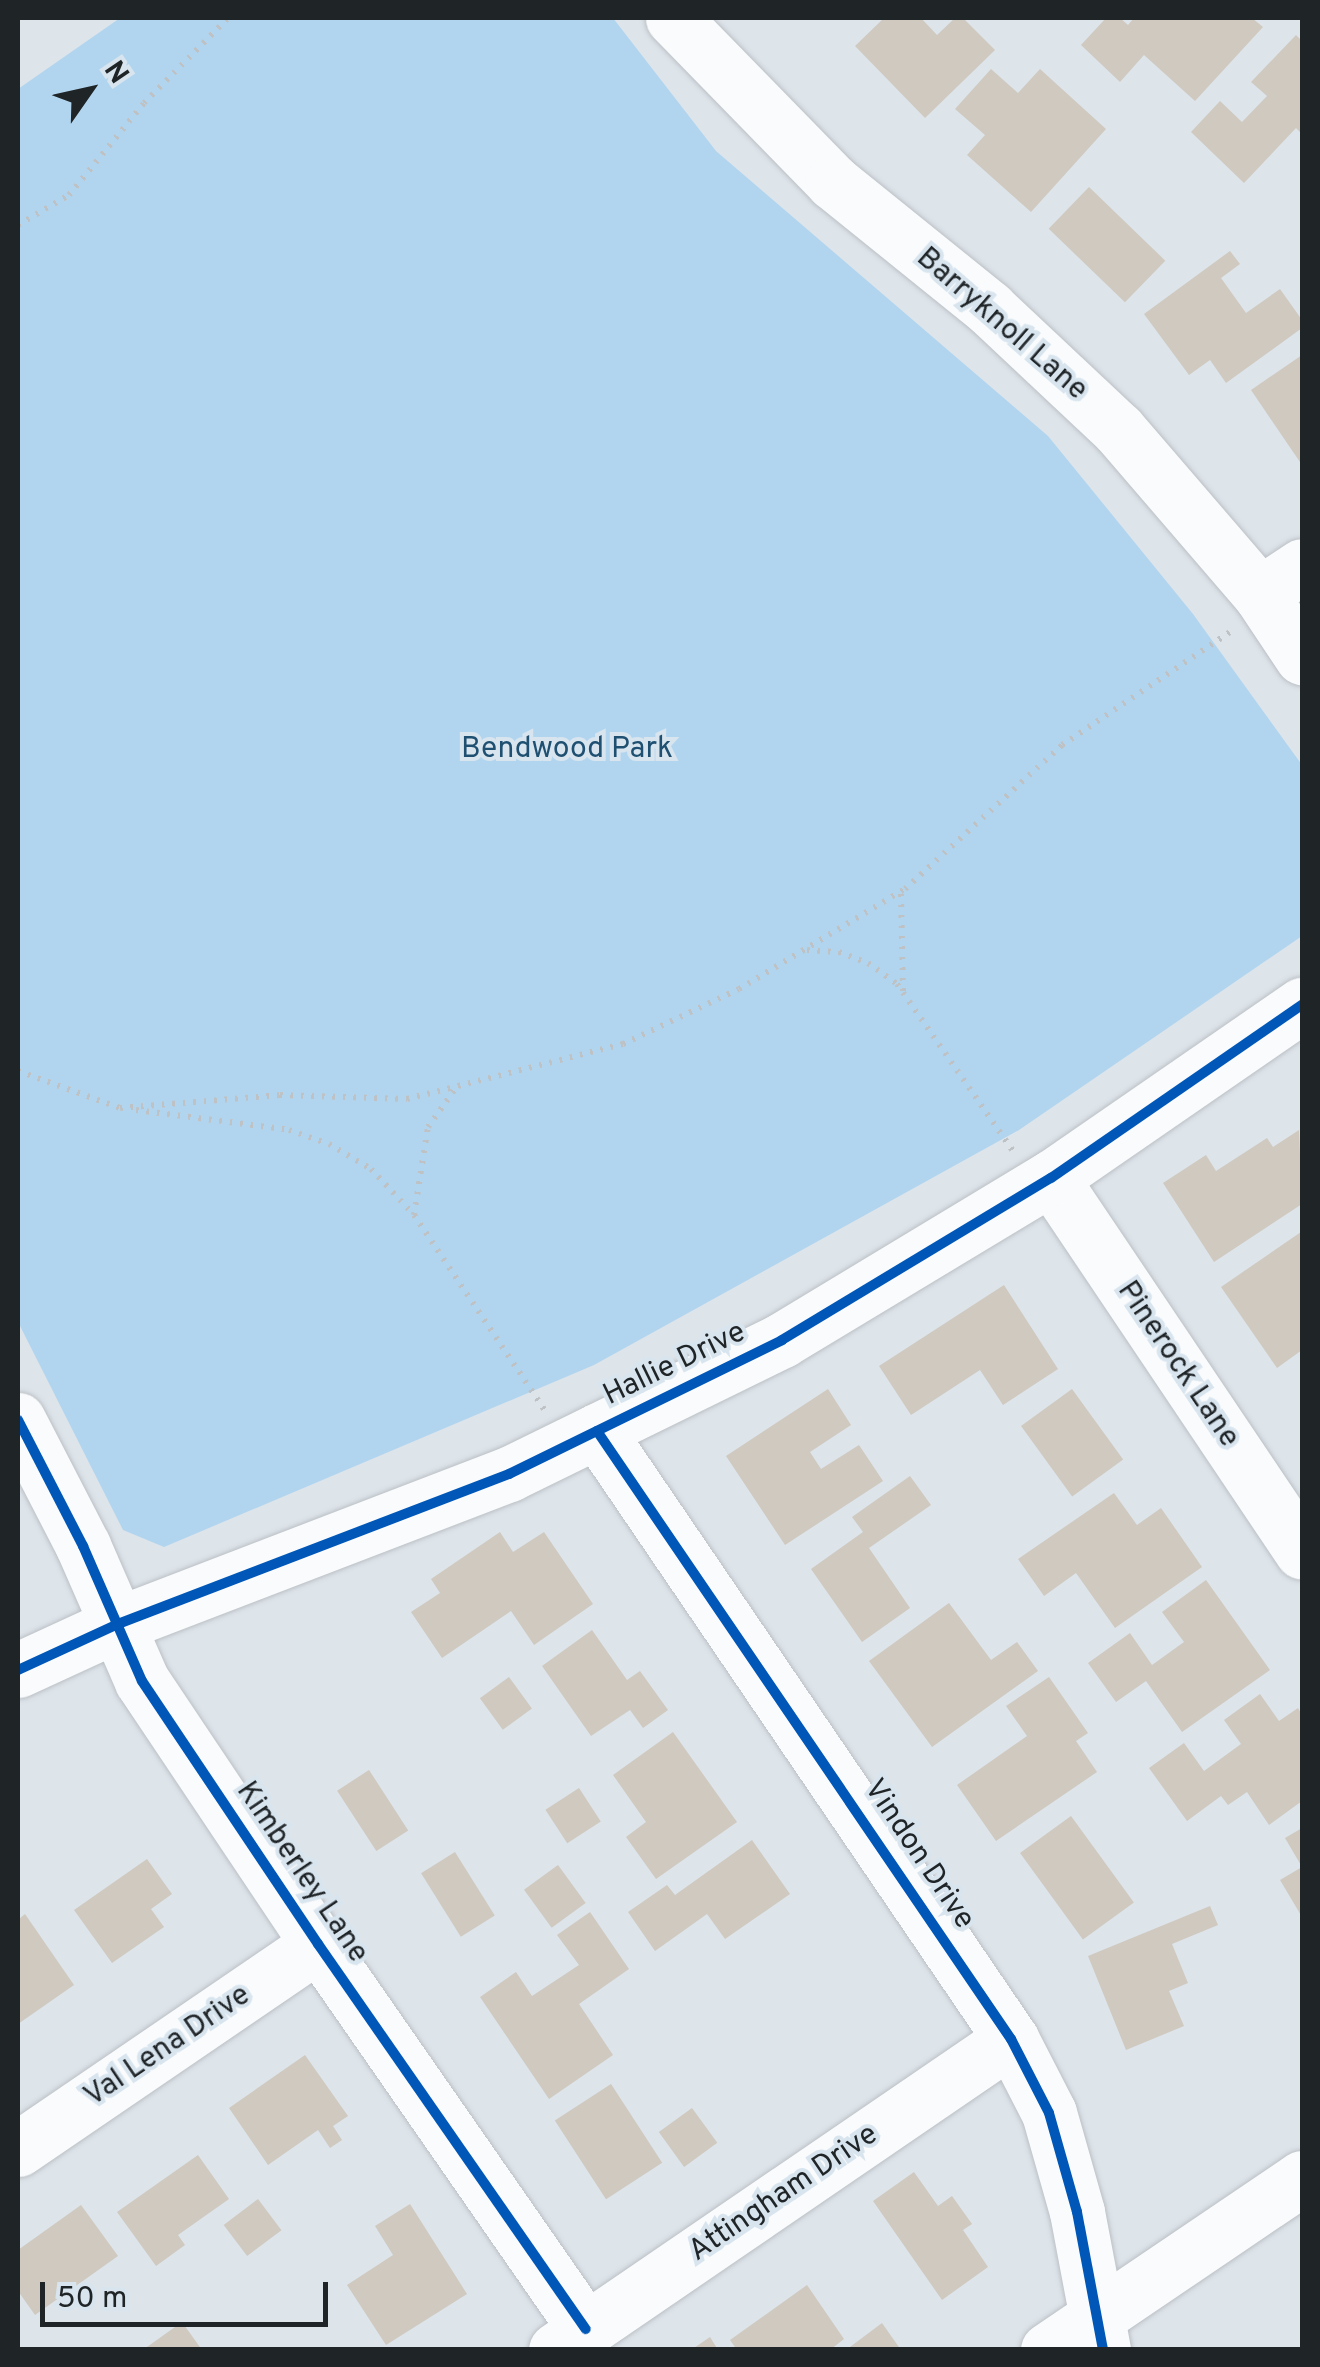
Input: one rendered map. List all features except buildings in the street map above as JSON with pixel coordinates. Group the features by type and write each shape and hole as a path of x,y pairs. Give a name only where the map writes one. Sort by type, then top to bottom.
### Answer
{"street":[{"name":"Barryknoll Lane","path":"673,18 833,182 989,308 1118,429 1277,589 1302,657"},
{"name":"Hallie Drive","path":"18,1670 118,1624 509,1474 782,1340 1044,1183 1302,1006"},
{"name":"Pinerock Lane","path":"1044,1183 1302,1550"},
{"name":"Kimberley Lane","path":"18,1420 142,1680 318,1944 571,2340"},
{"name":"Vindon Drive","path":"583,1438 1011,2039 1049,2113 1077,2212 1100,2335"},
{"name":"Val Lena Drive","path":"18,2149 318,1944"},
{"name":"Attingham Drive","path":"571,2340 1011,2039"},
{"path":"1048,2350 1100,2335 1302,2178"}],"path":[{"path":"18,226 69,195 144,102 228,18"},
{"path":"120,1108 280,1095 407,1099 623,1044 739,989 901,892 1062,745 1277,589"},
{"path":"901,892 903,993"},
{"path":"805,950 839,952 868,963 903,993 1044,1183"},
{"path":"18,1072 120,1108 288,1130 330,1144 371,1168 414,1215 583,1438"},
{"path":"414,1215 428,1127 456,1088"}],"green space":[{"name":"Bendwood Park","path":"120,18 613,18 716,151 1048,436 1193,614 1302,765 1302,936 1019,1130 594,1365 164,1547 123,1530 18,1322 18,89"}],"cycle path":[{"path":"18,1670 118,1624 509,1474 782,1340 1051,1178 1302,1005"},
{"path":"18,1420 83,1546 142,1681 318,1944 586,2329"},
{"path":"597,1431 1011,2039 1049,2113 1077,2212 1103,2350"}]}
